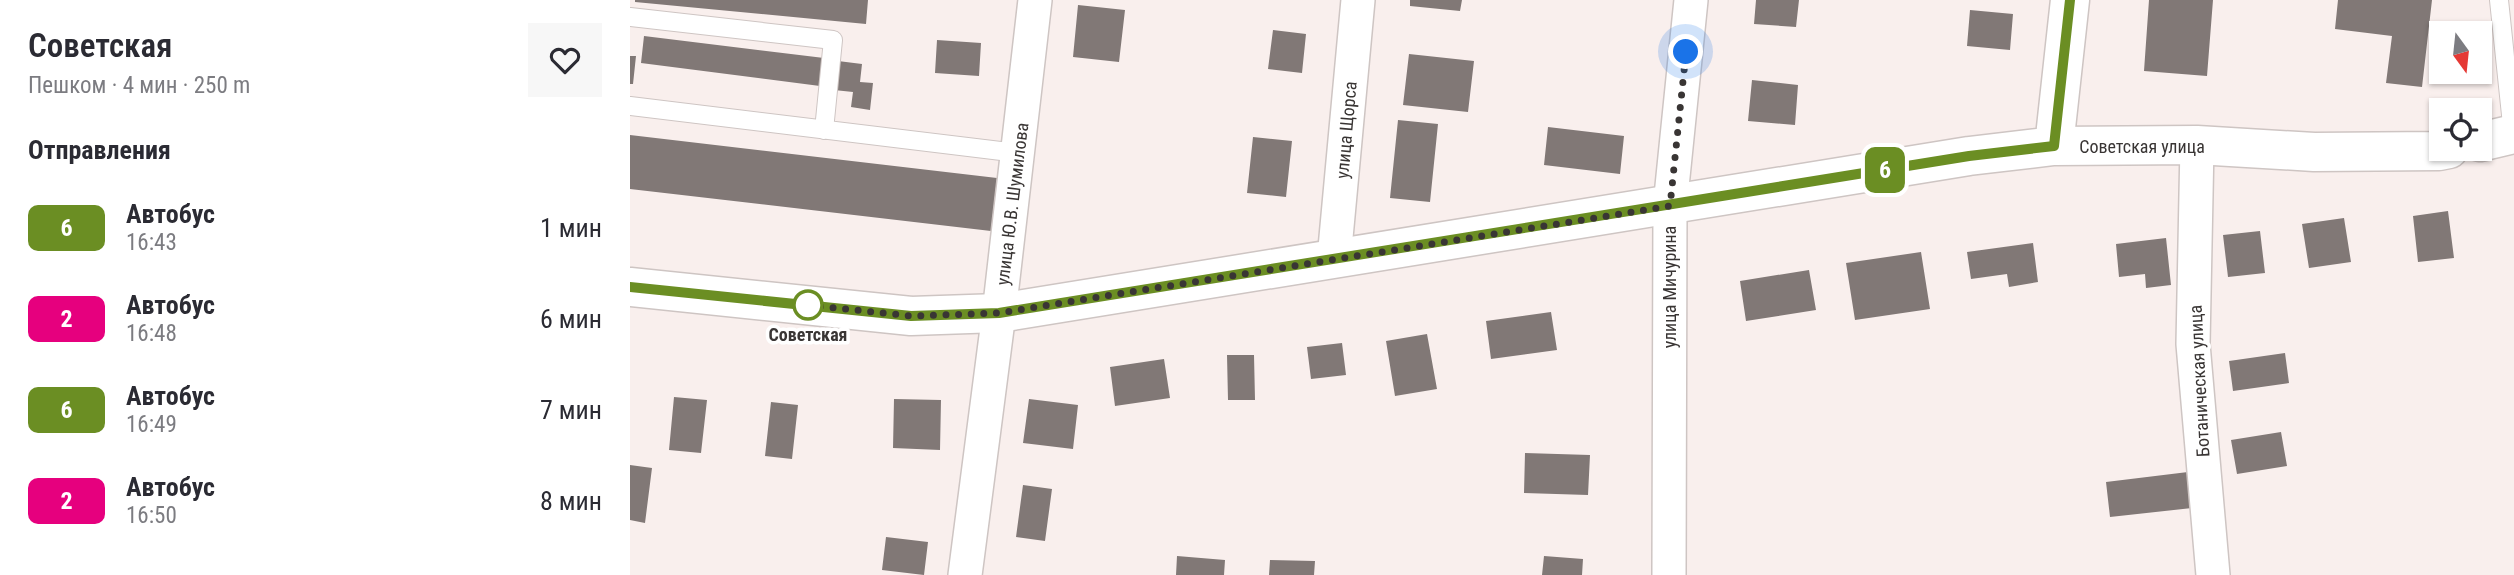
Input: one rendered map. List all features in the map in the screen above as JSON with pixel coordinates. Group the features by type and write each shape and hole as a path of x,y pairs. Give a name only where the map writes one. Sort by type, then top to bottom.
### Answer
{"street":[{"name":"улица Ю.В. Шумилова","path":"965,575 1035,0"},
{"name":"улица Щорса","path":"1334,259 1357,0"},
{"name":"улица Мичурина","path":"1669,575 1670,206 1691,0"},
{"path":"2054,146 2070,0"},
{"name":"Советская улица","path":"630,287 911,316 999,313 1969,156 2054,146 2197,145 2314,152 2429,151"},
{"name":"Ботаническая улица","path":"2197,145 2193,344 2213,575"}],"lane":[{"path":"2499,0 2502,137"},
{"path":"630,17 833,40 824,130"},
{"path":"630,106 1018,153"}],"building":[{"path":"635,0 868,0 866,24"},
{"path":"1410,0 1462,0 1460,11 1410,6"},
{"path":"1756,0 1799,0 1796,27 1754,24"},
{"path":"2149,0 2213,0 2207,76 2144,71"},
{"path":"2338,0 2432,0 2422,87 2386,83 2392,36 2335,29"},
{"path":"1078,5 1125,10 1119,62 1073,57"},
{"path":"1970,10 2013,14 2010,50 1967,46"},
{"path":"1273,30 1306,34 1302,73 1268,69"},
{"path":"644,36 824,58 820,86 641,63"},
{"path":"937,40 981,43 979,76 935,73"},
{"path":"1409,54 1474,61 1468,112 1403,105"},
{"path":"630,56 636,56 633,84 630,84"},
{"path":"838,61 862,64 860,82 873,83 870,110 851,107 853,92 834,90"},
{"path":"1752,80 1798,85 1795,125 1748,121"},
{"path":"1398,120 1438,124 1430,202 1390,198"},
{"path":"1548,127 1624,136 1620,174 1544,165"},
{"path":"630,135 997,178 991,231 630,189"},
{"path":"1253,137 1292,141 1286,197 1247,193"},
{"path":"2448,211 2454,258 2418,262 2413,216"},
{"path":"2344,218 2351,262 2309,268 2302,224"},
{"path":"2260,231 2265,273 2228,277 2223,235"},
{"path":"2166,238 2171,285 2146,288 2145,274 2119,277 2116,244"},
{"path":"2033,243 2038,282 2009,287 2007,274 1971,279 1967,252"},
{"path":"1921,252 1930,309 1855,320 1846,263"},
{"path":"1809,270 1816,310 1746,321 1740,281"},
{"path":"1551,312 1557,350 1491,359 1486,321"},
{"path":"1427,334 1437,389 1395,396 1386,341"},
{"path":"1342,343 1346,375 1311,379 1307,347"},
{"path":"2285,353 2289,383 2233,391 2229,361"},
{"path":"1227,355 1254,355 1255,400 1228,400"},
{"path":"1164,359 1170,398 1115,406 1110,367"},
{"path":"674,397 707,400 701,453 669,450"},
{"path":"894,399 941,400 940,450 893,448"},
{"path":"1029,399 1078,405 1073,449 1023,443"},
{"path":"771,402 798,405 792,459 765,456"},
{"path":"2281,432 2287,466 2237,474 2231,440"},
{"path":"1525,453 1590,455 1588,495 1524,493"},
{"path":"630,465 652,468 645,523 630,520"},
{"path":"2188,472 2192,508 2110,517 2106,482"},
{"path":"1023,485 1052,489 1045,541 1016,537"},
{"path":"886,537 928,542 924,575 882,570"},
{"path":"1177,556 1225,560 1224,575 1176,575"},
{"path":"1544,556 1583,559 1582,575 1542,575"},
{"path":"1270,560 1315,561 1314,575 1269,575"}],"bus line":[{"name":"6","path":"630,287 911,316 999,313 1969,156 2054,146 2070,0"}],"place":[{"name":"Советская","path":"808,305"}],"route":[{"path":"808,305 911,316 999,313 1670,206 1686,52"}]}
